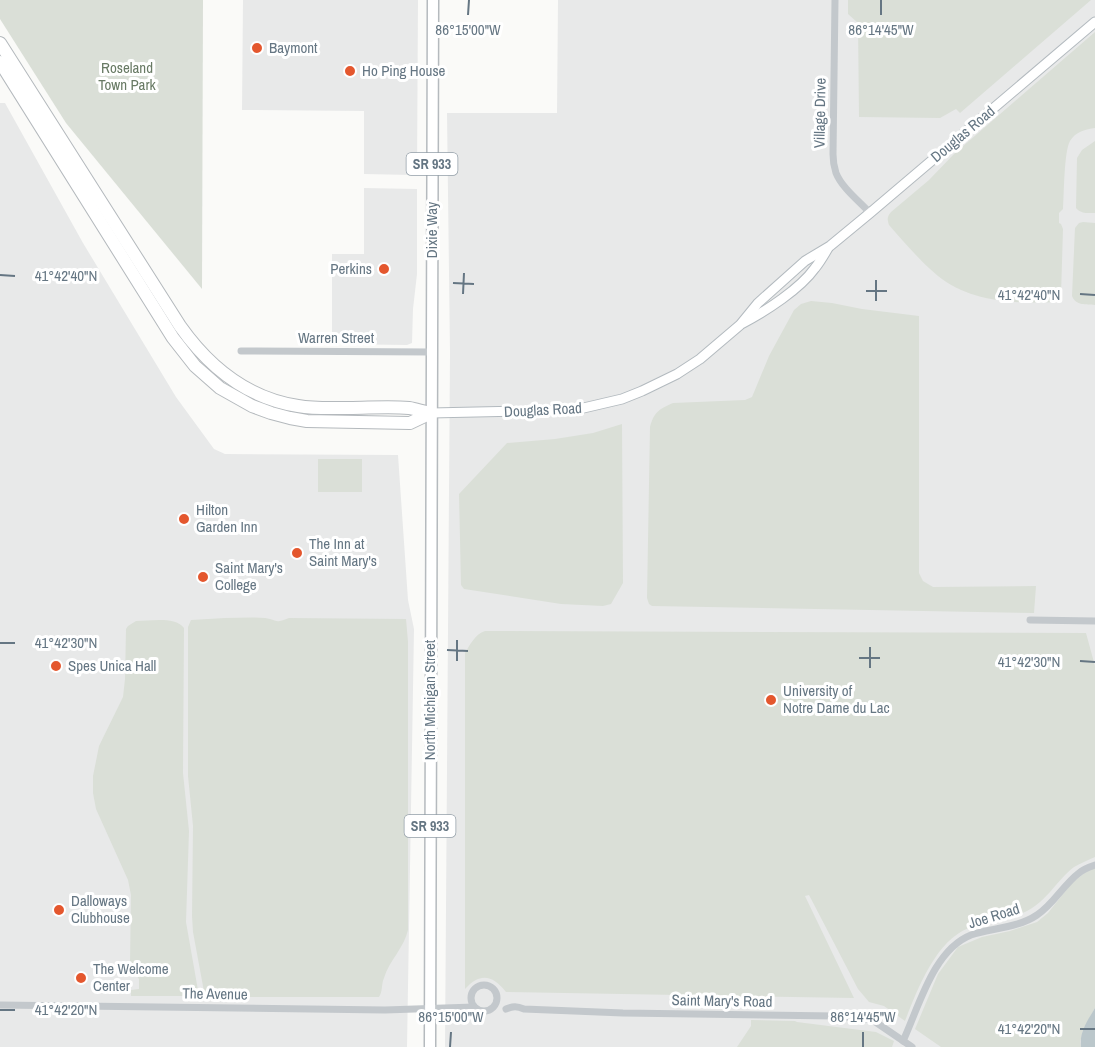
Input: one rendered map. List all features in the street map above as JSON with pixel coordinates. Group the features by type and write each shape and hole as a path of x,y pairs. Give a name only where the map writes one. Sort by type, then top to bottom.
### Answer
{"highway":[{"path":"0,43 180,326 203,355 218,369 261,396 290,404 321,408 410,408 431,413"},
{"path":"0,62 173,338 195,366 220,388 244,402 271,413 307,421 410,423 431,413"}],"main road":[{"name":"Dixie Way","path":"431,352 433,0"},
{"name":"North Michigan Street","path":"430,1047 431,352"}],"street":[{"name":"Village Drive","path":"835,0 834,166 841,182 870,213"},
{"name":"Douglas Road","path":"431,413 575,410 622,399 677,374 700,359 740,325 758,303 787,276 805,261 830,246 1095,22"},
{"name":"Douglas Road","path":"740,325 766,311 796,287 814,270 830,246"},
{"name":"Warren Street","path":"241,351 431,352"},
{"path":"1030,620 1095,621"},
{"name":"Joe Road","path":"903,1041 925,988 950,949 971,936 1033,917 1045,909 1077,874 1095,865"},
{"path":"474,1007 471,999 473,990 480,985 489,985 496,991 498,999 494,1008"},
{"name":"The Avenue","path":"0,1005 429,1009"},
{"name":"Saint Mary's Road","path":"429,1009 474,1007 482,1011 506,1008 511,1011 524,1009 623,1014 836,1016 874,1021 912,1047"}],"shaded area":[{"path":"243,0 418,0 417,173 412,175 364,174 364,111 242,110"},
{"name":"University of Notre Dame du Lac","path":"558,0 1095,0 1095,1047 445,1047 450,353 447,113 557,113"},
{"name":"Saint Mary's College","path":"0,103 5,103 83,243 176,397 214,449 225,454 398,455 408,600 414,629 407,1047 0,1047"},
{"path":"364,188 417,189 417,274 412,343 407,345 332,344 332,254 364,254"},
{"path":"1095,1008 1095,1047 1081,1047 1083,1031"}],"green space":[{"name":"Roseland Town Park","path":"0,0 203,0 202,289 66,123 0,19"},
{"path":"848,0 1091,0 960,113 956,109 940,118 859,117 858,23 848,14"},
{"path":"1095,32 1095,128 1078,133 1068,146 1063,209 1059,213 1059,223 1063,229 1059,299 1055,302 1040,303 1009,302 979,296 951,285 931,270 906,245 889,225 889,215 929,180 954,154"},
{"path":"1095,141 1095,213 1085,213 1076,208 1077,158 1082,150"},
{"path":"1083,222 1095,223 1095,305 1079,303 1072,296 1075,228"},
{"path":"811,301 919,316 919,573 923,581 933,587 1036,586 1034,613 652,606 649,604 647,598 650,427 655,414 673,403 745,400 752,397 769,356 794,310 801,304"},
{"path":"622,424 623,583 611,604 603,606 561,604 464,589 461,585 459,494 507,443 593,433"},
{"path":"318,459 362,459 362,492 318,492"},
{"path":"265,618 278,621 289,618 406,619 408,642 408,930 386,972 379,997 205,997 192,916 193,826 188,776 188,627 191,620"},
{"path":"136,621 169,621 180,624 184,628 183,773 189,831 186,922 199,996 131,996 131,990 139,989 139,979 130,963 131,895 128,880 96,809 93,793 93,776 99,746 123,697 126,629"},
{"path":"485,631 1086,633 1095,666 1095,857 1074,867 1040,902 1027,911 969,928 957,934 947,943 929,967 905,1021 884,1006 869,1002 858,989 809,895 805,896 854,998 506,992 496,982 486,978 476,980 465,989 465,653 476,637"},
{"path":"1095,868 1095,1008 1083,1030 1081,1047 941,1047 915,1029 938,974 958,947 982,937 1037,922 1048,913 1071,884 1087,871"},
{"path":"751,1020 795,1021 876,1032 894,1041 892,1047 737,1047 751,1026"}],"place":[{"name":"Baymont","path":"257,48"},
{"name":"Ho Ping House","path":"350,71"},
{"name":"Perkins","path":"384,269"},
{"name":"Hilton Garden Inn","path":"184,519"},
{"name":"The Inn at Saint Mary's","path":"297,553"},
{"name":"Saint Mary's College","path":"203,577"},
{"name":"Spes Unica Hall","path":"56,666"},
{"name":"University of Notre Dame du Lac","path":"771,700"},
{"name":"Dalloways Clubhouse","path":"59,910"},
{"name":"The Welcome Center","path":"81,978"}]}
